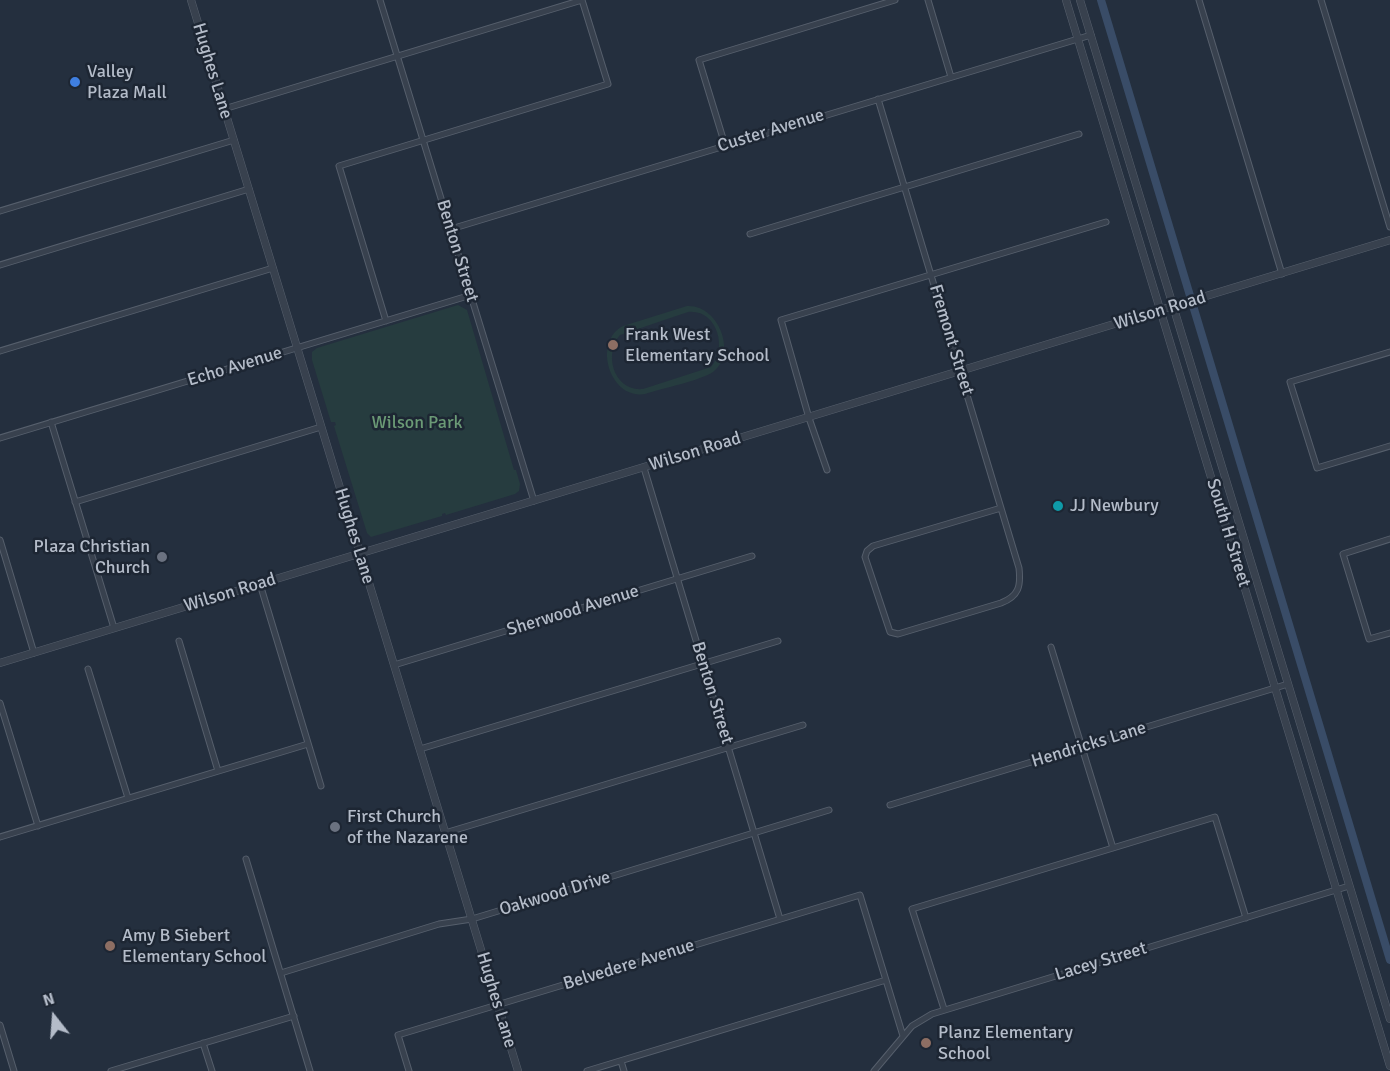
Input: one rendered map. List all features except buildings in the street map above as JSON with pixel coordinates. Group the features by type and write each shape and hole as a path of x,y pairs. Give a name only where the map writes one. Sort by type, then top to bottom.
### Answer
{"street":[{"name":"Hughes Lane","path":"191,0 518,1071"},
{"name":"Benton Street","path":"381,0 534,501"},
{"path":"224,109 582,0 608,84 339,166 386,321"},
{"path":"725,145 699,60 895,0"},
{"path":"928,0 951,77"},
{"name":"South H Street","path":"1066,0 1390,1066"},
{"name":"South H Street","path":"1080,0 1390,1019"},
{"path":"1199,0 1282,273"},
{"path":"1321,0 1390,227"},
{"name":"Custer Avenue","path":"450,229 1091,35"},
{"name":"Fremont Street","path":"878,99 961,371 1019,568 1021,582 1017,593 1011,599 1001,603 894,634 887,628 865,557 867,551 873,546 1001,508"},
{"path":"750,234 1079,134"},
{"path":"0,210 234,140"},
{"path":"0,265 249,189"},
{"path":"827,470 809,418 781,320 1106,222"},
{"name":"Wilson Road","path":"0,663 1390,240"},
{"path":"0,351 273,268"},
{"name":"Echo Avenue","path":"0,438 471,295"},
{"path":"1390,352 1290,382 1317,468 1390,446"},
{"path":"51,422 114,628"},
{"path":"75,502 321,427"},
{"name":"Benton Street","path":"644,468 780,919"},
{"path":"1390,539 1343,554 1370,639 1390,633"},
{"path":"0,540 34,653"},
{"name":"Sherwood Avenue","path":"394,665 752,556"},
{"path":"260,584 321,786"},
{"path":"420,749 778,640"},
{"path":"178,641 218,771"},
{"path":"1051,647 1113,848"},
{"path":"88,669 128,798"},
{"name":"Hendricks Lane","path":"890,805 1288,684"},
{"path":"0,703 38,826"},
{"path":"445,833 804,725"},
{"path":"0,837 308,744"},
{"name":"Oakwood Drive","path":"280,972 439,924 472,919 830,810"},
{"path":"944,1009 912,909 1215,817 1246,918"},
{"path":"246,859 310,1071"},
{"name":"Lacey Street","path":"874,1071 903,1035 921,1019 944,1009 1349,886"},
{"name":"Belvedere Avenue","path":"409,1071 398,1035 860,895 886,980"},
{"path":"587,1071 886,980 903,1035"},
{"path":"112,1071 294,1016"},
{"path":"0,1025 14,1071"},
{"path":"203,1043 212,1071"},
{"path":"621,1061 624,1071"}],"green space":[{"name":"Wilson Park","path":"458,305 467,310 514,470 516,470 520,484 519,491 371,537 367,533 334,426 335,422 331,422 312,360 312,352 317,348"},
{"path":"687,306 698,307 708,313 721,331 724,353 720,364 708,375 645,394 633,393 622,388 614,379 607,356 608,344 623,326","holes":["688,312 698,313 713,323 717,331 719,350 711,367 643,389 633,388 618,378 614,370 612,352 620,335"]}],"waterway":[{"path":"1101,0 1390,960"}],"place":[{"name":"Valley Plaza Mall","path":"75,82"},
{"name":"Frank West Elementary School","path":"613,345"},
{"name":"JJ Newbury","path":"1058,506"},
{"name":"Plaza Christian Church","path":"162,557"},
{"name":"First Church of the Nazarene","path":"335,827"},
{"name":"Amy B Siebert Elementary School","path":"110,946"},
{"name":"Planz Elementary School","path":"926,1043"}]}
